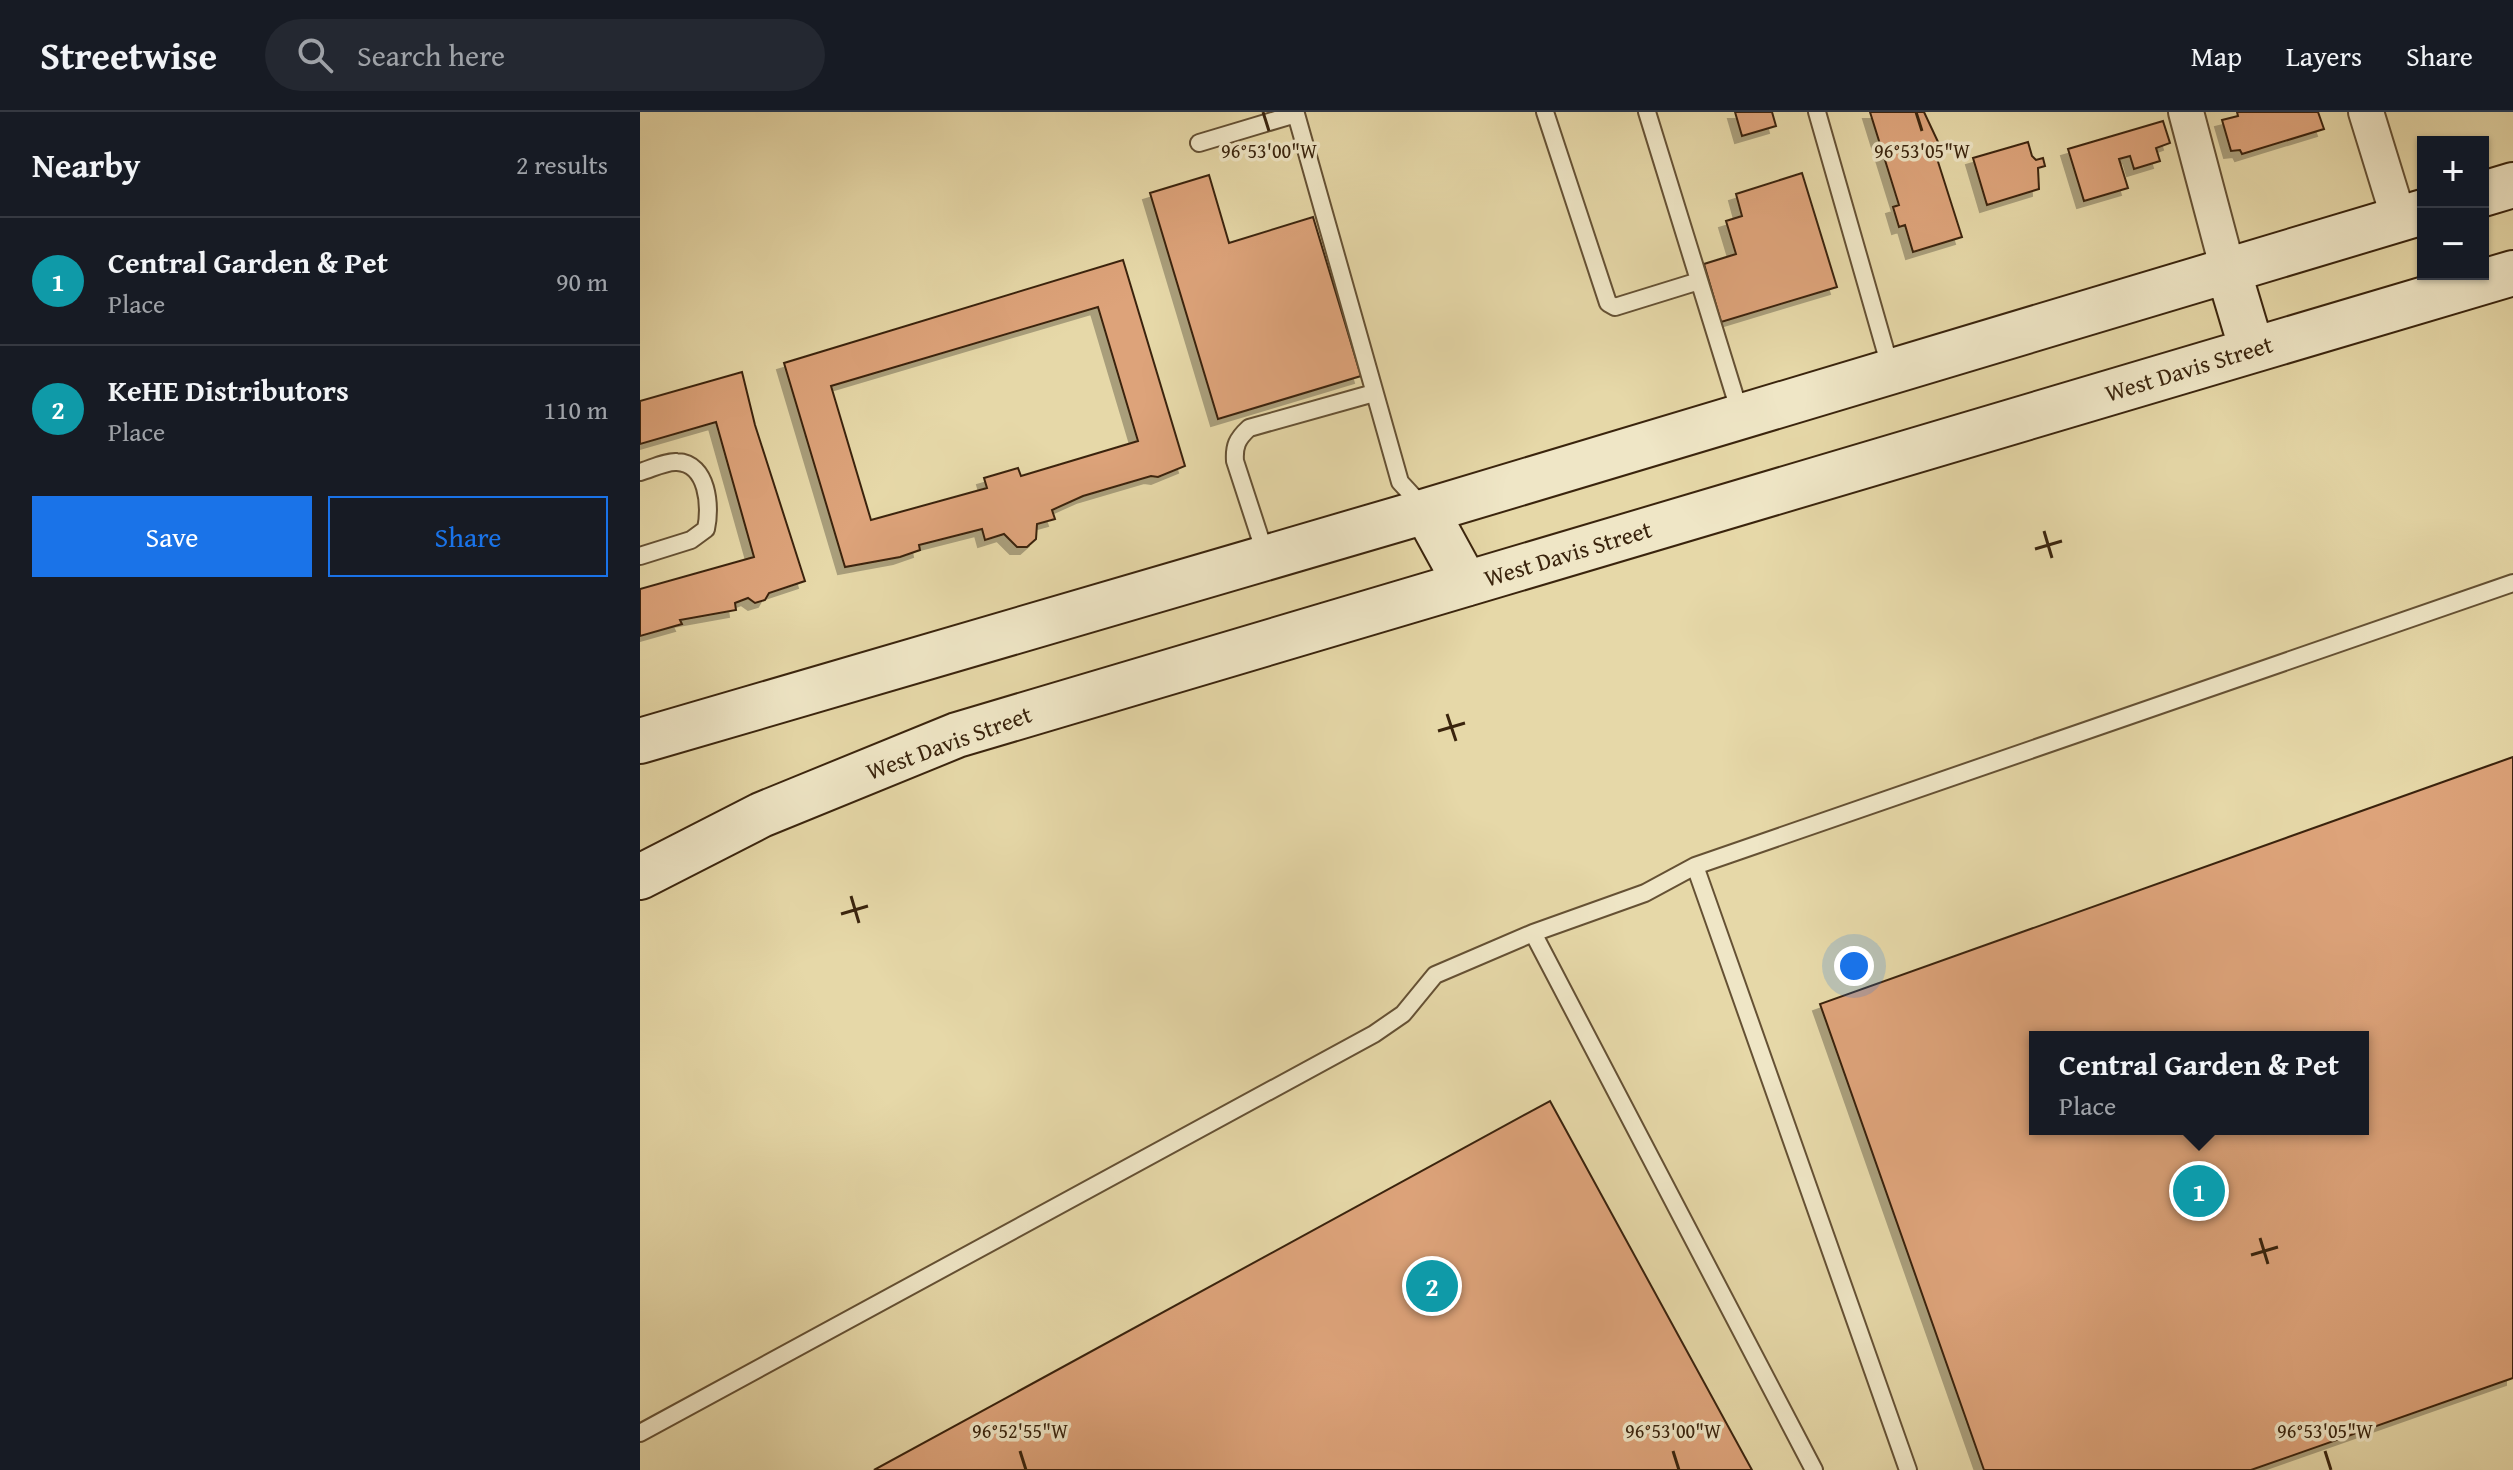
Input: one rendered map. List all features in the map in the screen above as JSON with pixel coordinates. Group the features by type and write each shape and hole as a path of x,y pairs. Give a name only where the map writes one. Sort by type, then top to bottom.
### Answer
{"main road":[{"path":"2489,192 2513,185"},
{"path":"640,741 1426,511 2411,215"},
{"path":"2228,270 2252,350"},
{"name":"West Davis Street","path":"649,875 761,815 957,735 2513,273"},
{"path":"1426,511 1466,584"}],"street":[{"path":"2186,112 2228,270"},
{"path":"2366,112 2411,215"}],"lane":[{"path":"1545,112 1608,303 1615,307 1699,281"},
{"path":"1647,112 1741,417"},
{"path":"1817,112 1891,371"},
{"path":"1199,143 1296,114 1400,482 1426,511"},
{"path":"1267,558 1235,461 1234,447 1239,437 1249,428 1374,393"},
{"path":"640,472 678,462 696,469 705,486 710,513 706,529 691,540 640,556"},
{"path":"640,1433 1374,1034 1403,1014 1435,975 1533,933 1645,893 1695,866 2513,583"},
{"path":"1695,866 1908,1470"},
{"path":"1533,933 1814,1470"}],"building":[{"path":"1735,112 1772,112 1776,126 1742,136"},
{"path":"1870,112 1924,112 1939,144 1933,146 1962,237 1913,252 1905,225 1899,227 1893,207 1899,205"},
{"path":"2237,112 2318,112 2324,129 2242,154 2240,150 2231,151 2222,120 2238,116"},
{"path":"2163,121 2170,143 2156,148 2160,161 2134,169 2130,156 2119,159 2128,188 2084,201 2068,149"},
{"path":"2028,142 2032,156 2036,160 2043,158 2045,166 2038,168 2039,189 1987,205 1973,158"},
{"path":"1802,173 1837,287 1721,322 1704,264 1736,254 1726,221 1742,216 1736,194"},
{"path":"1209,175 1229,243 1313,217 1361,376 1218,419 1150,193"},
{"path":"1123,260 1185,466 1158,477 1151,476 1083,496 1052,510 1055,519 1037,524 1036,539 1027,547 1017,547 1004,534 985,540 982,529 919,545 920,550 900,557 845,567 784,363","holes":["1098,307 1138,441 1021,476 1018,468 984,478 987,488 871,520 831,386"]},
{"path":"742,372 755,425 805,581 769,593 765,600 755,603 748,598 735,603 736,610 680,620 682,624 640,636 640,589 754,557 716,422 640,444 640,401"},
{"path":"2513,757 2513,1378 2251,1470 1984,1470 1820,1004"},
{"path":"1550,1101 1752,1470 874,1470"}],"place":[{"name":"Central Garden & Pet","path":"2199,1191"},
{"name":"KeHE Distributors","path":"1432,1286"}]}
